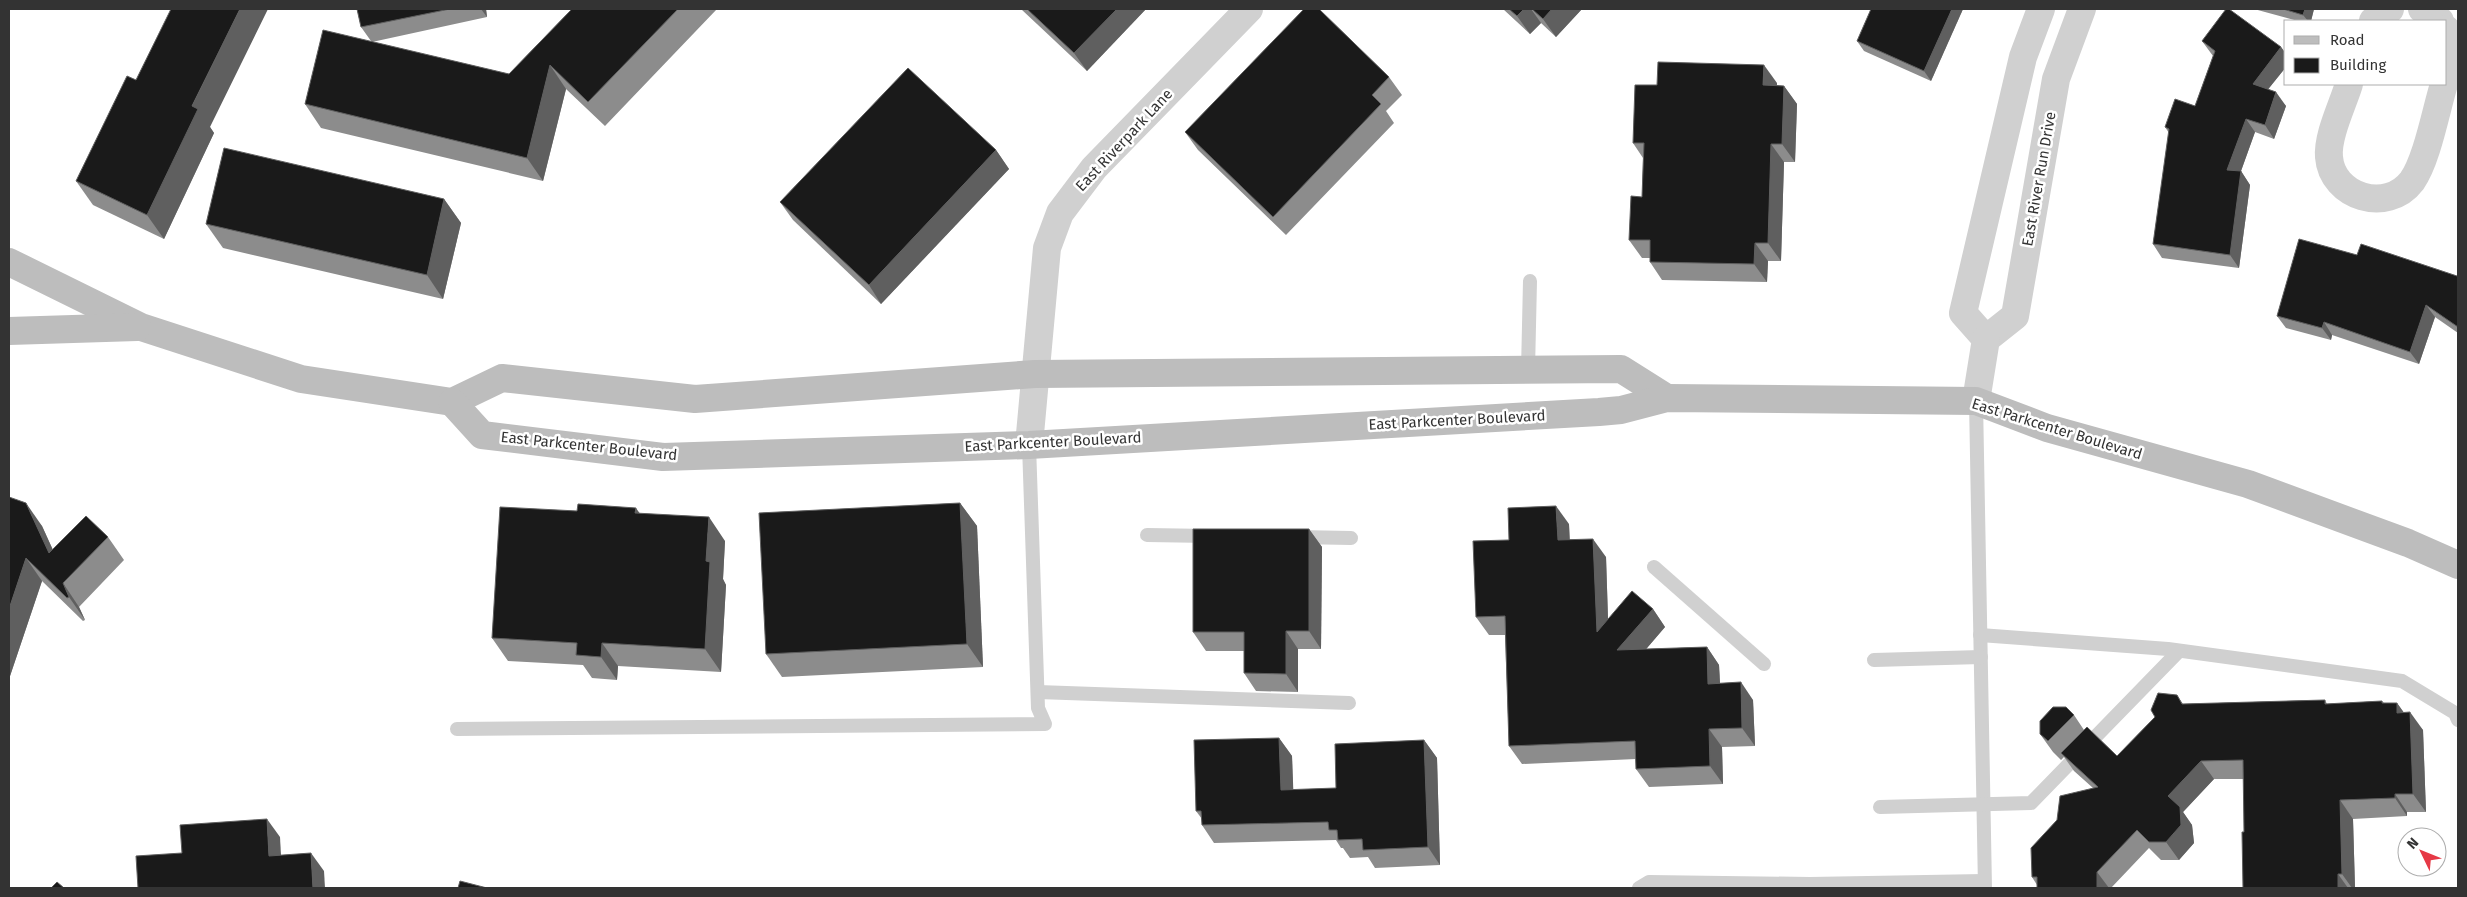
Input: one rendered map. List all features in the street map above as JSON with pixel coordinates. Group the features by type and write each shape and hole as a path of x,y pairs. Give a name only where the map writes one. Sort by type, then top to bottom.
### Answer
{"main road":[{"path":"9,262 141,326 301,379 452,402 502,378 695,399 1035,374 1528,370 1621,370 1667,398"},
{"path":"9,332 141,326"},
{"name":"East Parkcenter Boulevard","path":"452,402 482,434 664,457 1029,445 1621,410 1667,398 1976,401 2047,428 2248,484 2408,543 2458,565"}],"street":[{"name":"East Riverpark Lane","path":"1029,445 1047,248 1060,213 1094,168 1249,9"},
{"path":"1976,401 1986,339 1963,313 2023,57 2041,9"},
{"name":"East River Run Drive","path":"1986,339 2015,316 2056,80 2082,9"},
{"path":"2374,20 2377,16 2390,9"},
{"path":"2422,9 2438,20"},
{"path":"2447,30 2451,38 2453,53 2447,74"},
{"path":"2349,85 2331,141 2329,157 2333,172 2342,184 2354,194 2369,199 2392,195 2411,182 2419,169 2444,85"}],"lane":[{"path":"1528,370 1530,281"},
{"path":"1639,888 1649,882 1810,886 1984,885 1976,401"},
{"path":"458,729 1045,724 1038,708 1029,445"},
{"path":"1147,535 1225,536"},
{"path":"1283,537 1351,538"},
{"path":"1654,567 1764,664"},
{"path":"1980,635 2179,651 2402,681 2455,713 2458,720"},
{"path":"1880,807 2031,803 2179,651"},
{"path":"1874,660 1981,657"},
{"path":"1038,692 1349,704"}],"building":[{"path":"171,9 240,9 192,106 198,109 147,215 76,181 127,76 136,80"},
{"path":"357,9 450,9 361,27"},
{"path":"572,9 678,9 588,102 550,65 527,158 305,104 323,30 509,74"},
{"path":"1027,9 1117,9 1074,53"},
{"path":"1304,9 1319,9 1389,77 1372,95 1381,104 1273,217 1185,132"},
{"path":"1509,9 1524,9 1517,16"},
{"path":"1532,9 1552,9 1543,19"},
{"path":"1871,9 1952,9 1924,71 1857,41"},
{"path":"2226,9 2229,9 2281,47 2253,84 2276,92 2265,125 2246,119 2227,170 2241,171 2230,255 2153,244 2169,129 2165,127 2175,99 2195,106 2215,51 2202,41"},
{"path":"2283,9 2305,9 2303,15"},
{"path":"1658,62 1764,65 1763,85 1784,86 1782,144 1771,144 1768,243 1755,243 1754,264 1650,262 1650,240 1629,240 1631,196 1642,197 1644,143 1633,143 1635,85 1657,85"},
{"path":"908,68 996,150 869,285 780,202"},
{"path":"224,148 444,199 427,275 206,224"},
{"path":"2299,239 2357,255 2361,244 2458,275 2458,327 2426,305 2410,352 2324,322 2322,328 2277,316"},
{"path":"9,497 26,503 49,553 86,516 108,537 63,583 69,597 67,598 26,558 9,609"},
{"path":"960,503 967,644 766,654 759,513"},
{"path":"578,504 636,508 635,513 709,517 706,561 710,562 705,649 602,643 601,657 576,655 577,643 492,638 500,507 577,511"},
{"path":"1556,506 1558,540 1593,539 1597,632 1632,591 1653,609 1617,650 1707,647 1708,684 1741,682 1742,728 1709,729 1710,766 1636,769 1635,741 1509,746 1505,616 1476,617 1473,541 1509,540 1508,508"},
{"path":"1193,529 1309,529 1309,631 1286,631 1286,674 1244,673 1244,632 1193,632"},
{"path":"2158,693 2177,695 2182,704 2325,700 2325,704 2382,701 2382,703 2397,703 2397,713 2410,712 2413,794 2395,794 2395,798 2340,800 2342,874 2338,874 2338,888 2243,888 2243,760 2201,761 2168,796 2180,807 2181,825 2166,842 2149,842 2137,830 2097,872 2097,888 2037,888 2037,877 2032,877 2031,848 2057,820 2060,796 2098,787 2061,753 2087,727 2117,756 2155,717 2151,710"},
{"path":"2053,707 2066,707 2074,715 2048,741 2040,734 2040,721"},
{"path":"1279,738 1281,790 1336,788 1335,744 1424,740 1428,847 1363,850 1362,839 1338,840 1337,830 1329,830 1328,822 1202,825 1201,811 1196,811 1194,740"},
{"path":"267,819 269,856 311,853 313,888 138,888 136,856 182,853 180,825"},
{"path":"460,881 487,888 458,888"},
{"path":"57,882 64,888 51,888"}]}
